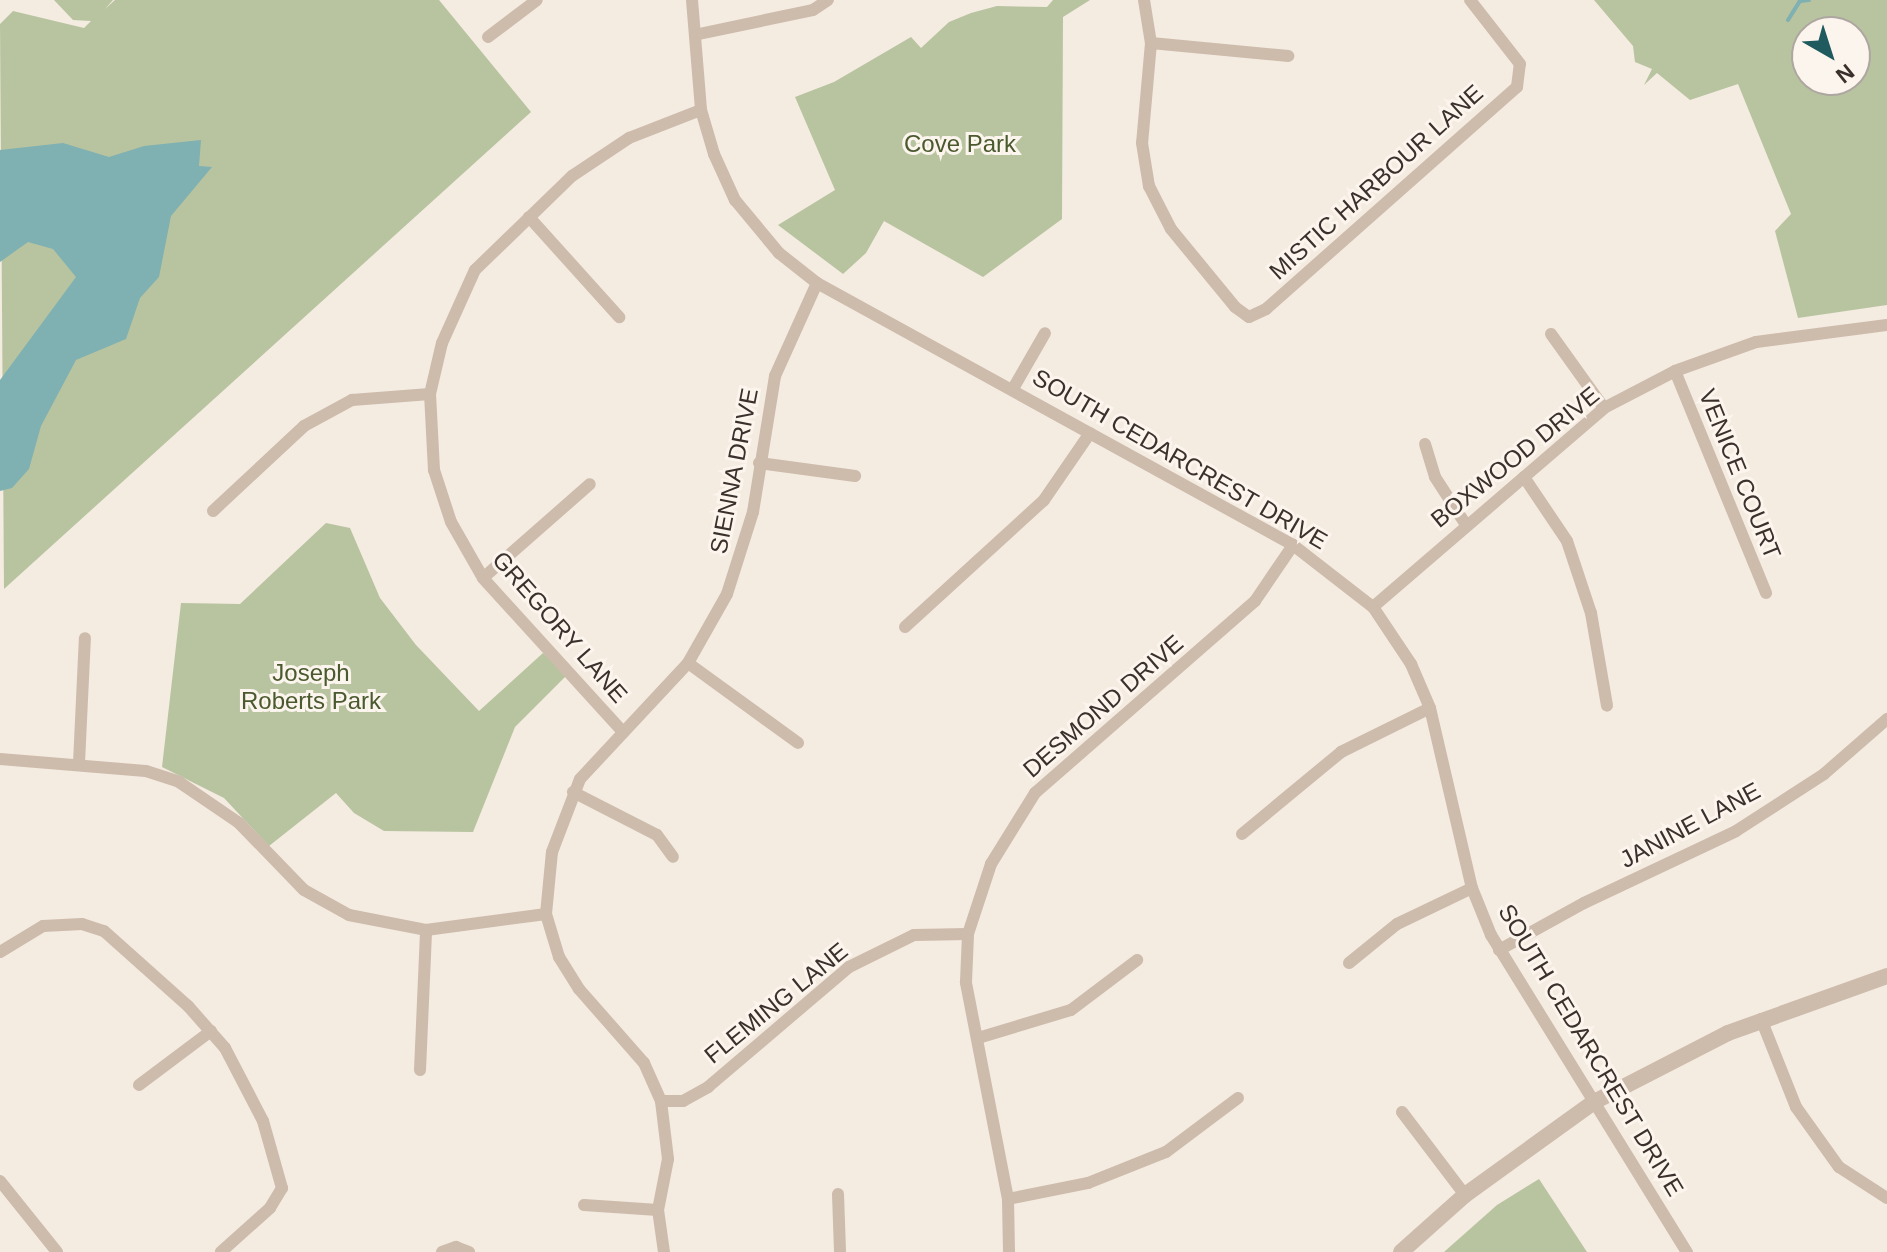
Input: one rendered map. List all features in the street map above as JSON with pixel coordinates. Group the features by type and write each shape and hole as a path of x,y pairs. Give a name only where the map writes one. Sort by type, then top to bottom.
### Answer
{"street":[{"path":"488,37 537,0"},
{"name":"SOUTH CEDARCREST DRIVE","path":"692,0 699,34 701,110 735,200 779,253 817,283 1014,387 1090,433 1293,545 1373,607 1411,664 1430,708 1472,888 1499,950 1687,1252"},
{"path":"699,34 813,10 828,0"},
{"path":"1144,0 1151,43 1288,56"},
{"name":"MISTIC HARBOUR LANE","path":"1151,43 1142,143 1149,186 1171,229 1235,307 1249,317 1266,309 1517,87 1522,72 1470,0"},
{"name":"GREGORY LANE","path":"623,732 483,578 451,522 434,470 430,394 442,343 475,270 572,176 629,138 701,110"},
{"path":"529,217 619,317"},
{"name":"SIENNA DRIVE","path":"664,1252 658,1210 668,1159 661,1101 644,1063 579,989 559,957 546,914 552,852 573,792 623,732 688,663 738,567 775,376 817,283"},
{"name":"BOXWOOD DRIVE","path":"1373,607 1604,408 1675,371 1756,342 1887,325"},
{"path":"1014,387 1045,333"},
{"path":"1551,334 1604,408"},
{"name":"VENICE COURT","path":"1675,371 1766,593"},
{"path":"213,511 304,426 352,400 430,394"},
{"path":"905,627 1044,500 1090,433"},
{"path":"1425,444 1435,477 1466,525"},
{"path":"759,463 855,476"},
{"path":"1524,477 1567,541 1591,613 1607,706"},
{"path":"483,578 590,484"},
{"name":"DESMOND DRIVE","path":"1009,1252 1008,1199 966,982 968,934 991,864 1035,793 1255,601 1293,545"},
{"path":"79,763 85,638"},
{"path":"688,663 798,743"},
{"path":"1242,834 1341,752 1430,708"},
{"name":"JANINE LANE","path":"1499,950 1584,903 1736,831 1824,774 1887,719"},
{"path":"0,759 79,763 146,771 179,782 239,823 304,890 349,915 426,930 546,914"},
{"path":"573,792 657,835 673,857"},
{"path":"1349,963 1397,924 1472,888"},
{"path":"0,952 43,926 93,927 118,939 211,1031 244,1080 263,1121 282,1188 270,1208 221,1252"},
{"path":"420,1070 426,930"},
{"name":"FLEMING LANE","path":"661,1101 683,1101 708,1087 849,967 914,935 968,934"},
{"path":"978,1038 1071,1010 1137,960"},
{"path":"1401,1252 1465,1195 1594,1102 1761,1019 1887,976"},
{"path":"1761,1019 1796,1107 1839,1167 1887,1198"},
{"path":"139,1085 211,1031"},
{"path":"1008,1199 1088,1183 1166,1152 1238,1098"},
{"path":"1402,1112 1465,1195"},
{"path":"0,1181 57,1252"},
{"path":"838,1194 840,1252"},
{"path":"584,1205 658,1210"},
{"path":"442,1252 456,1247 469,1252"}],"green space":[{"path":"54,0 113,0 105,9 115,0 439,0 531,112 4,589 0,24 13,11 84,28 91,21 73,20"},
{"name":"Cove Park","path":"1053,0 1090,0 1063,17 1062,219 983,277 884,221 866,253 843,274 778,225 835,190 795,97 834,82 911,37 921,48 949,22 971,13 997,6 1047,7"},
{"path":"1594,0 1887,0 1887,305 1798,318 1775,231 1791,214 1738,84 1690,100 1657,73 1644,85 1652,69 1635,62 1633,46"},
{"name":"Joseph Roberts Park","path":"326,523 350,528 380,598 416,645 479,711 543,653 569,673 515,727 473,832 384,831 354,813 336,793 269,846 224,798 162,767 181,603 240,604"},
{"path":"1539,1179 1587,1252 1444,1252 1497,1205"}],"water":[{"path":"201,140 199,166 212,167 171,216 159,277 140,298 126,339 76,360 41,426 29,469 12,488 0,491 0,380 76,277 53,249 28,242 0,262 0,150 63,143 109,157 144,146"}],"waterway":[{"path":"1788,20 1800,1 1809,0"}]}
